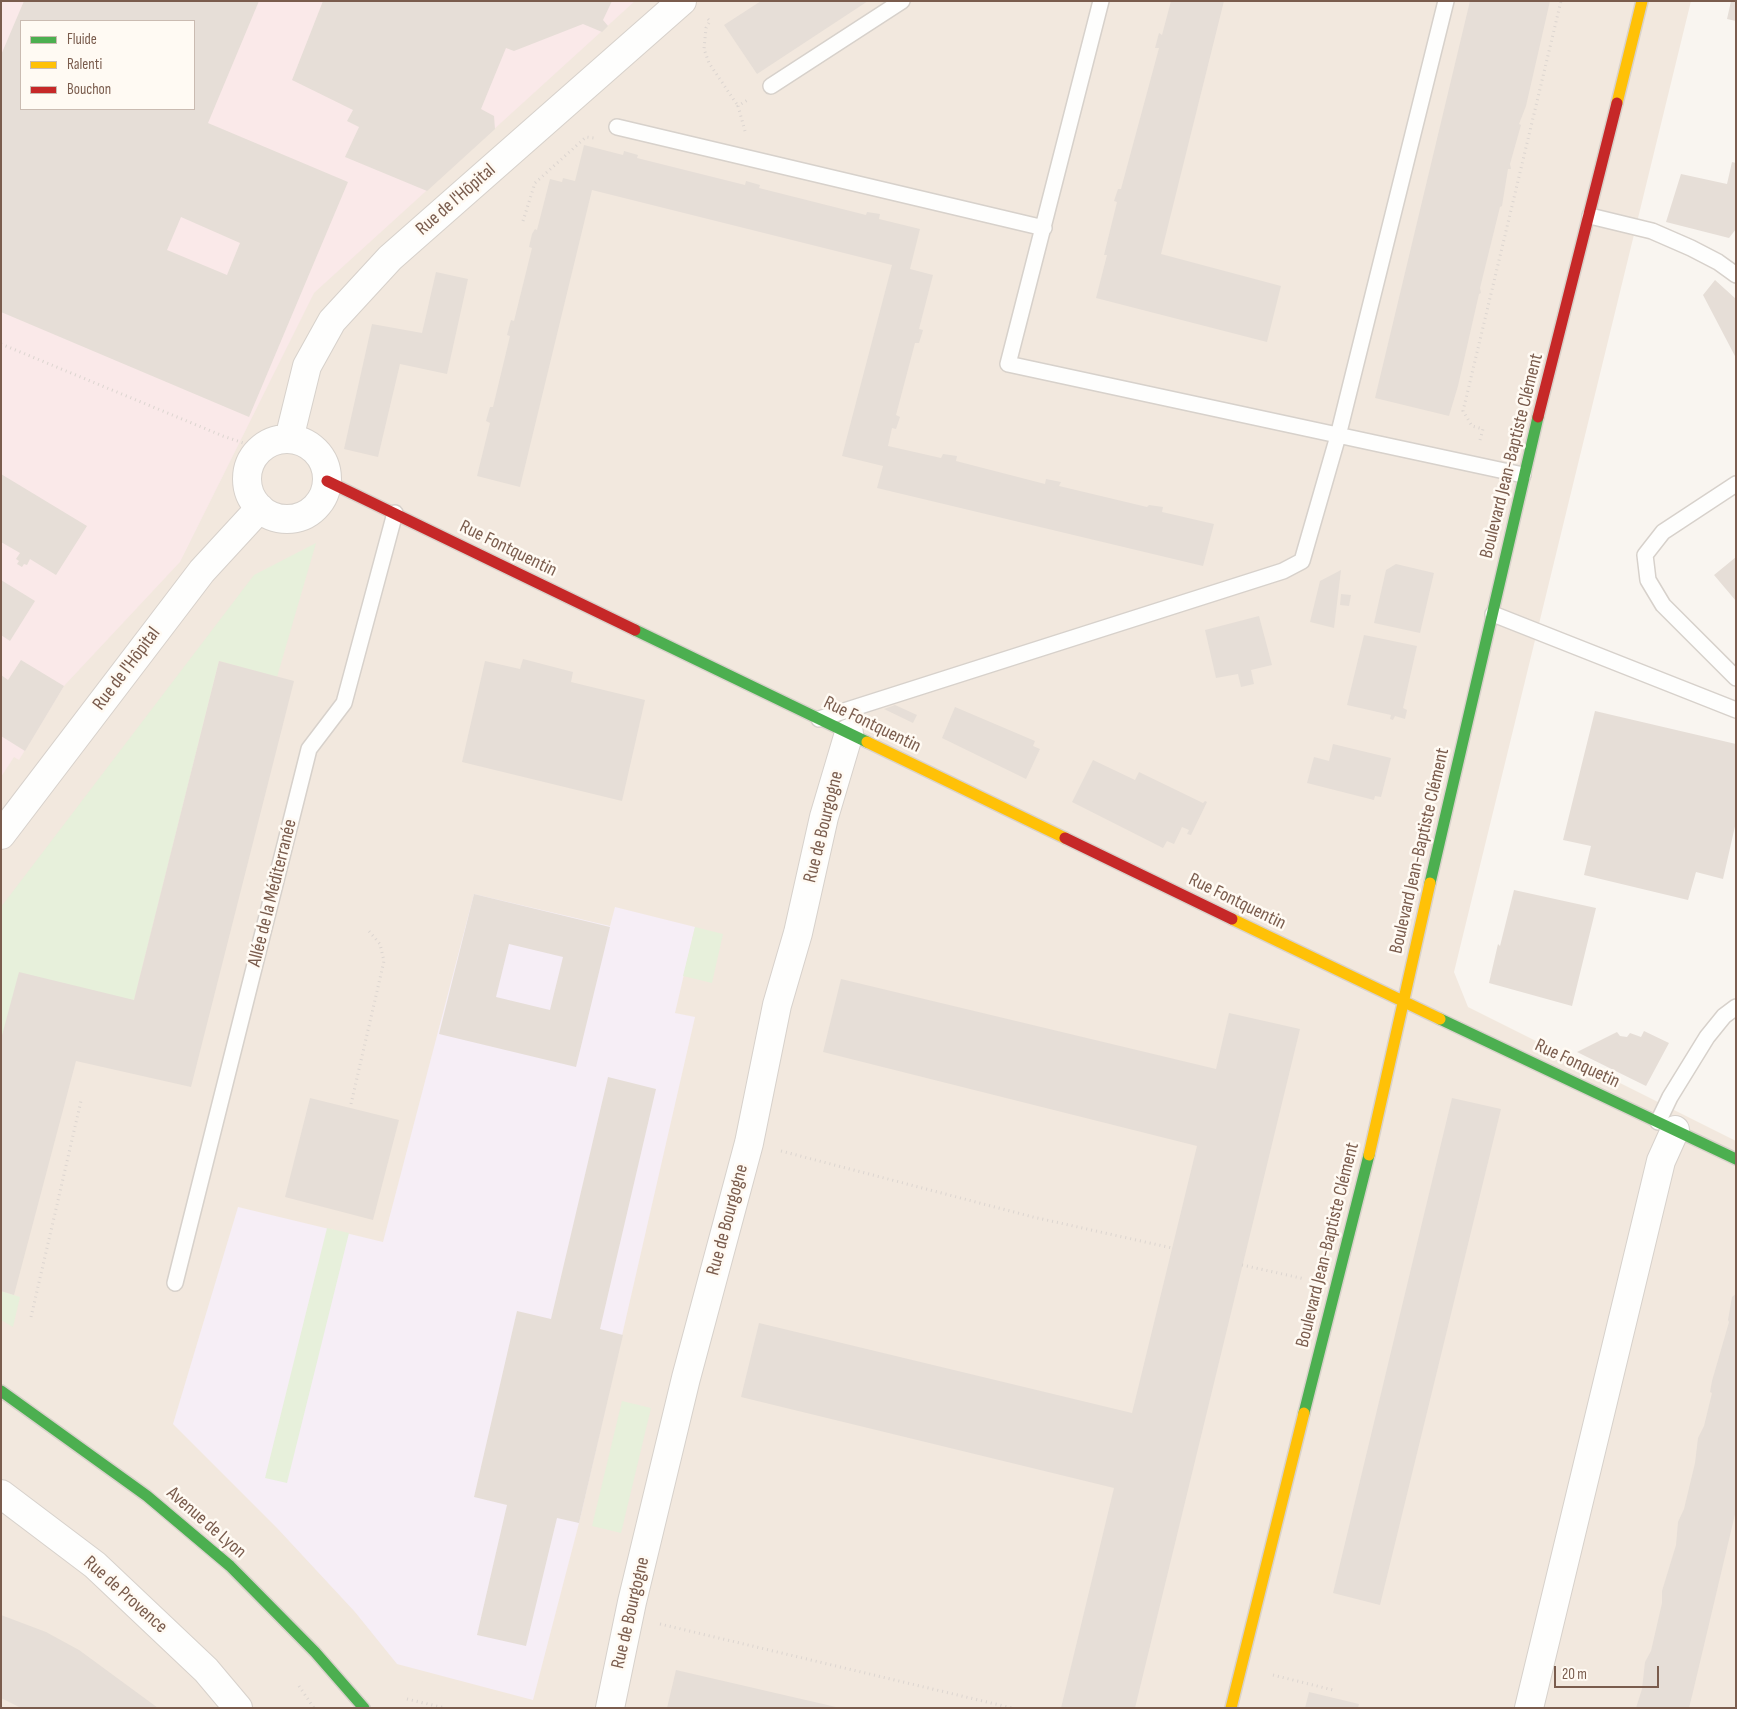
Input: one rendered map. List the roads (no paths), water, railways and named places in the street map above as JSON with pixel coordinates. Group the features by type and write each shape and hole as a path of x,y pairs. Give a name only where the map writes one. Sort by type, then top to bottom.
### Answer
{"street":[{"name":"Rue de l'Hôpital","path":"288,439 307,366 332,321 390,258 682,1"},
{"name":"Boulevard Jean-Baptiste Clément","path":"1232,1708 1373,1136 1402,1001 1493,614 1523,476 1590,216 1642,1"},
{"path":"288,439 301,441 312,447 320,456 326,468 327,481 324,494 318,504 308,513 296,518 283,518 271,515 260,508 252,497 248,485 248,472 252,459 269,443 288,439"},
{"name":"Rue Fontquentin","path":"327,481 1402,1001"},
{"name":"Rue de l'Hôpital","path":"1,835 202,571 260,508"},
{"name":"Rue de Bourgogne","path":"610,1708 686,1378 749,1142 777,1005 798,933 824,817 849,733"},
{"name":"Rue Fonquetin","path":"1402,1001 1736,1159"},
{"path":"1529,1708 1661,1161 1667,1126"},
{"name":"Avenue de Lyon","path":"1,1392 147,1496 230,1566 314,1652 364,1708"},
{"name":"Rue de Provence","path":"1,1494 94,1565 206,1670 238,1708"}],"lane":[{"path":"771,86 902,1"},
{"path":"1101,1 1008,364 1523,476"},
{"path":"819,718 1283,571 1302,561 1338,436 1446,1"},
{"path":"617,127 1044,228"},
{"path":"1590,216 1652,232 1718,262 1736,275"},
{"path":"1736,484 1663,532 1645,554 1648,580 1663,605 1736,678"},
{"name":"Allée de la Méditerranée","path":"175,1284 309,749 344,703 395,513"},
{"path":"1493,614 1736,710"},
{"path":"1667,1126 1670,1097 1707,1037 1724,1016 1736,1007"}]}
